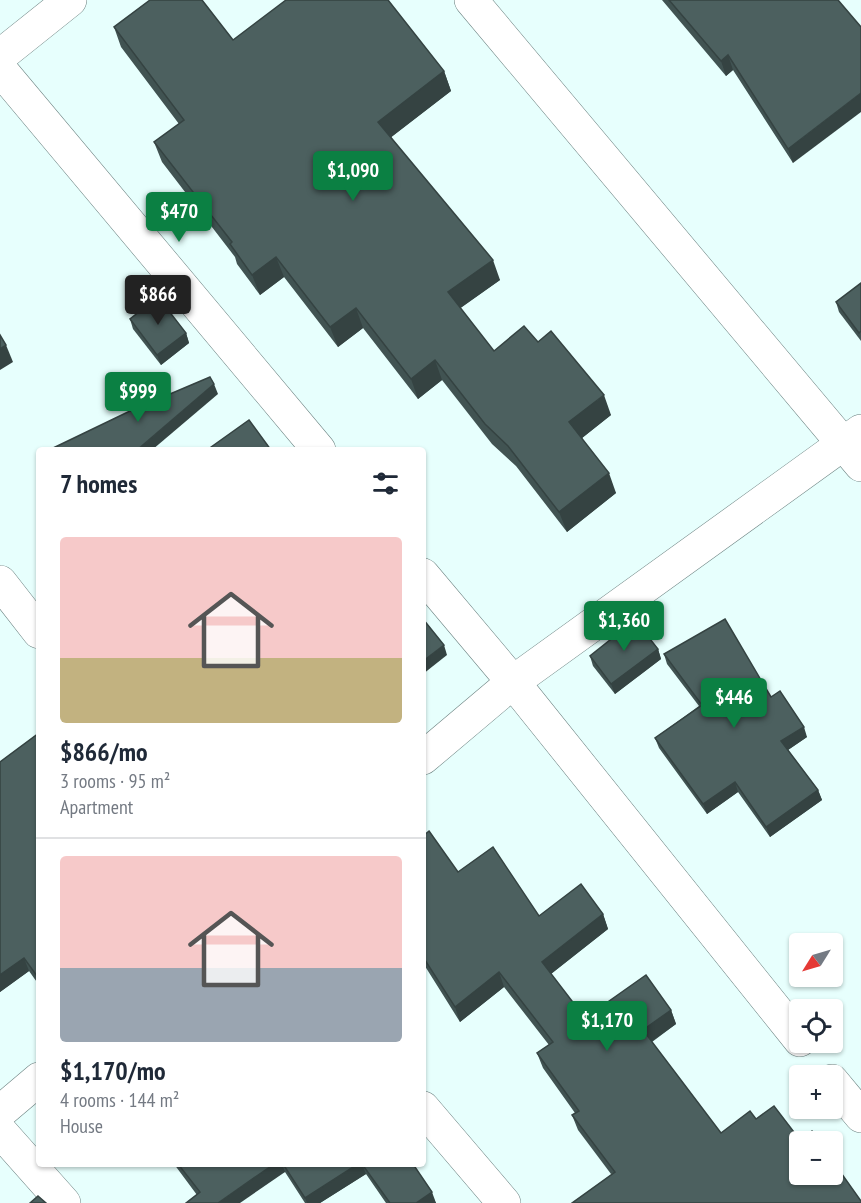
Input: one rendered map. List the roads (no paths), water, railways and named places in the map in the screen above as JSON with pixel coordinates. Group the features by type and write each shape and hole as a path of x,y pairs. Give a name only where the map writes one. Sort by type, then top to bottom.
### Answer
{"street":[{"path":"0,56 70,0"},
{"path":"426,755 513,682 855,447 471,0"},
{"path":"0,69 316,447"},
{"path":"426,578 513,682 789,1026"},
{"path":"0,582 36,628"},
{"path":"810,1053 820,1065"},
{"path":"0,1112 36,1082"},
{"path":"843,1094 861,1116"},
{"path":"426,1111 504,1203"},
{"path":"0,1131 64,1203"}]}
